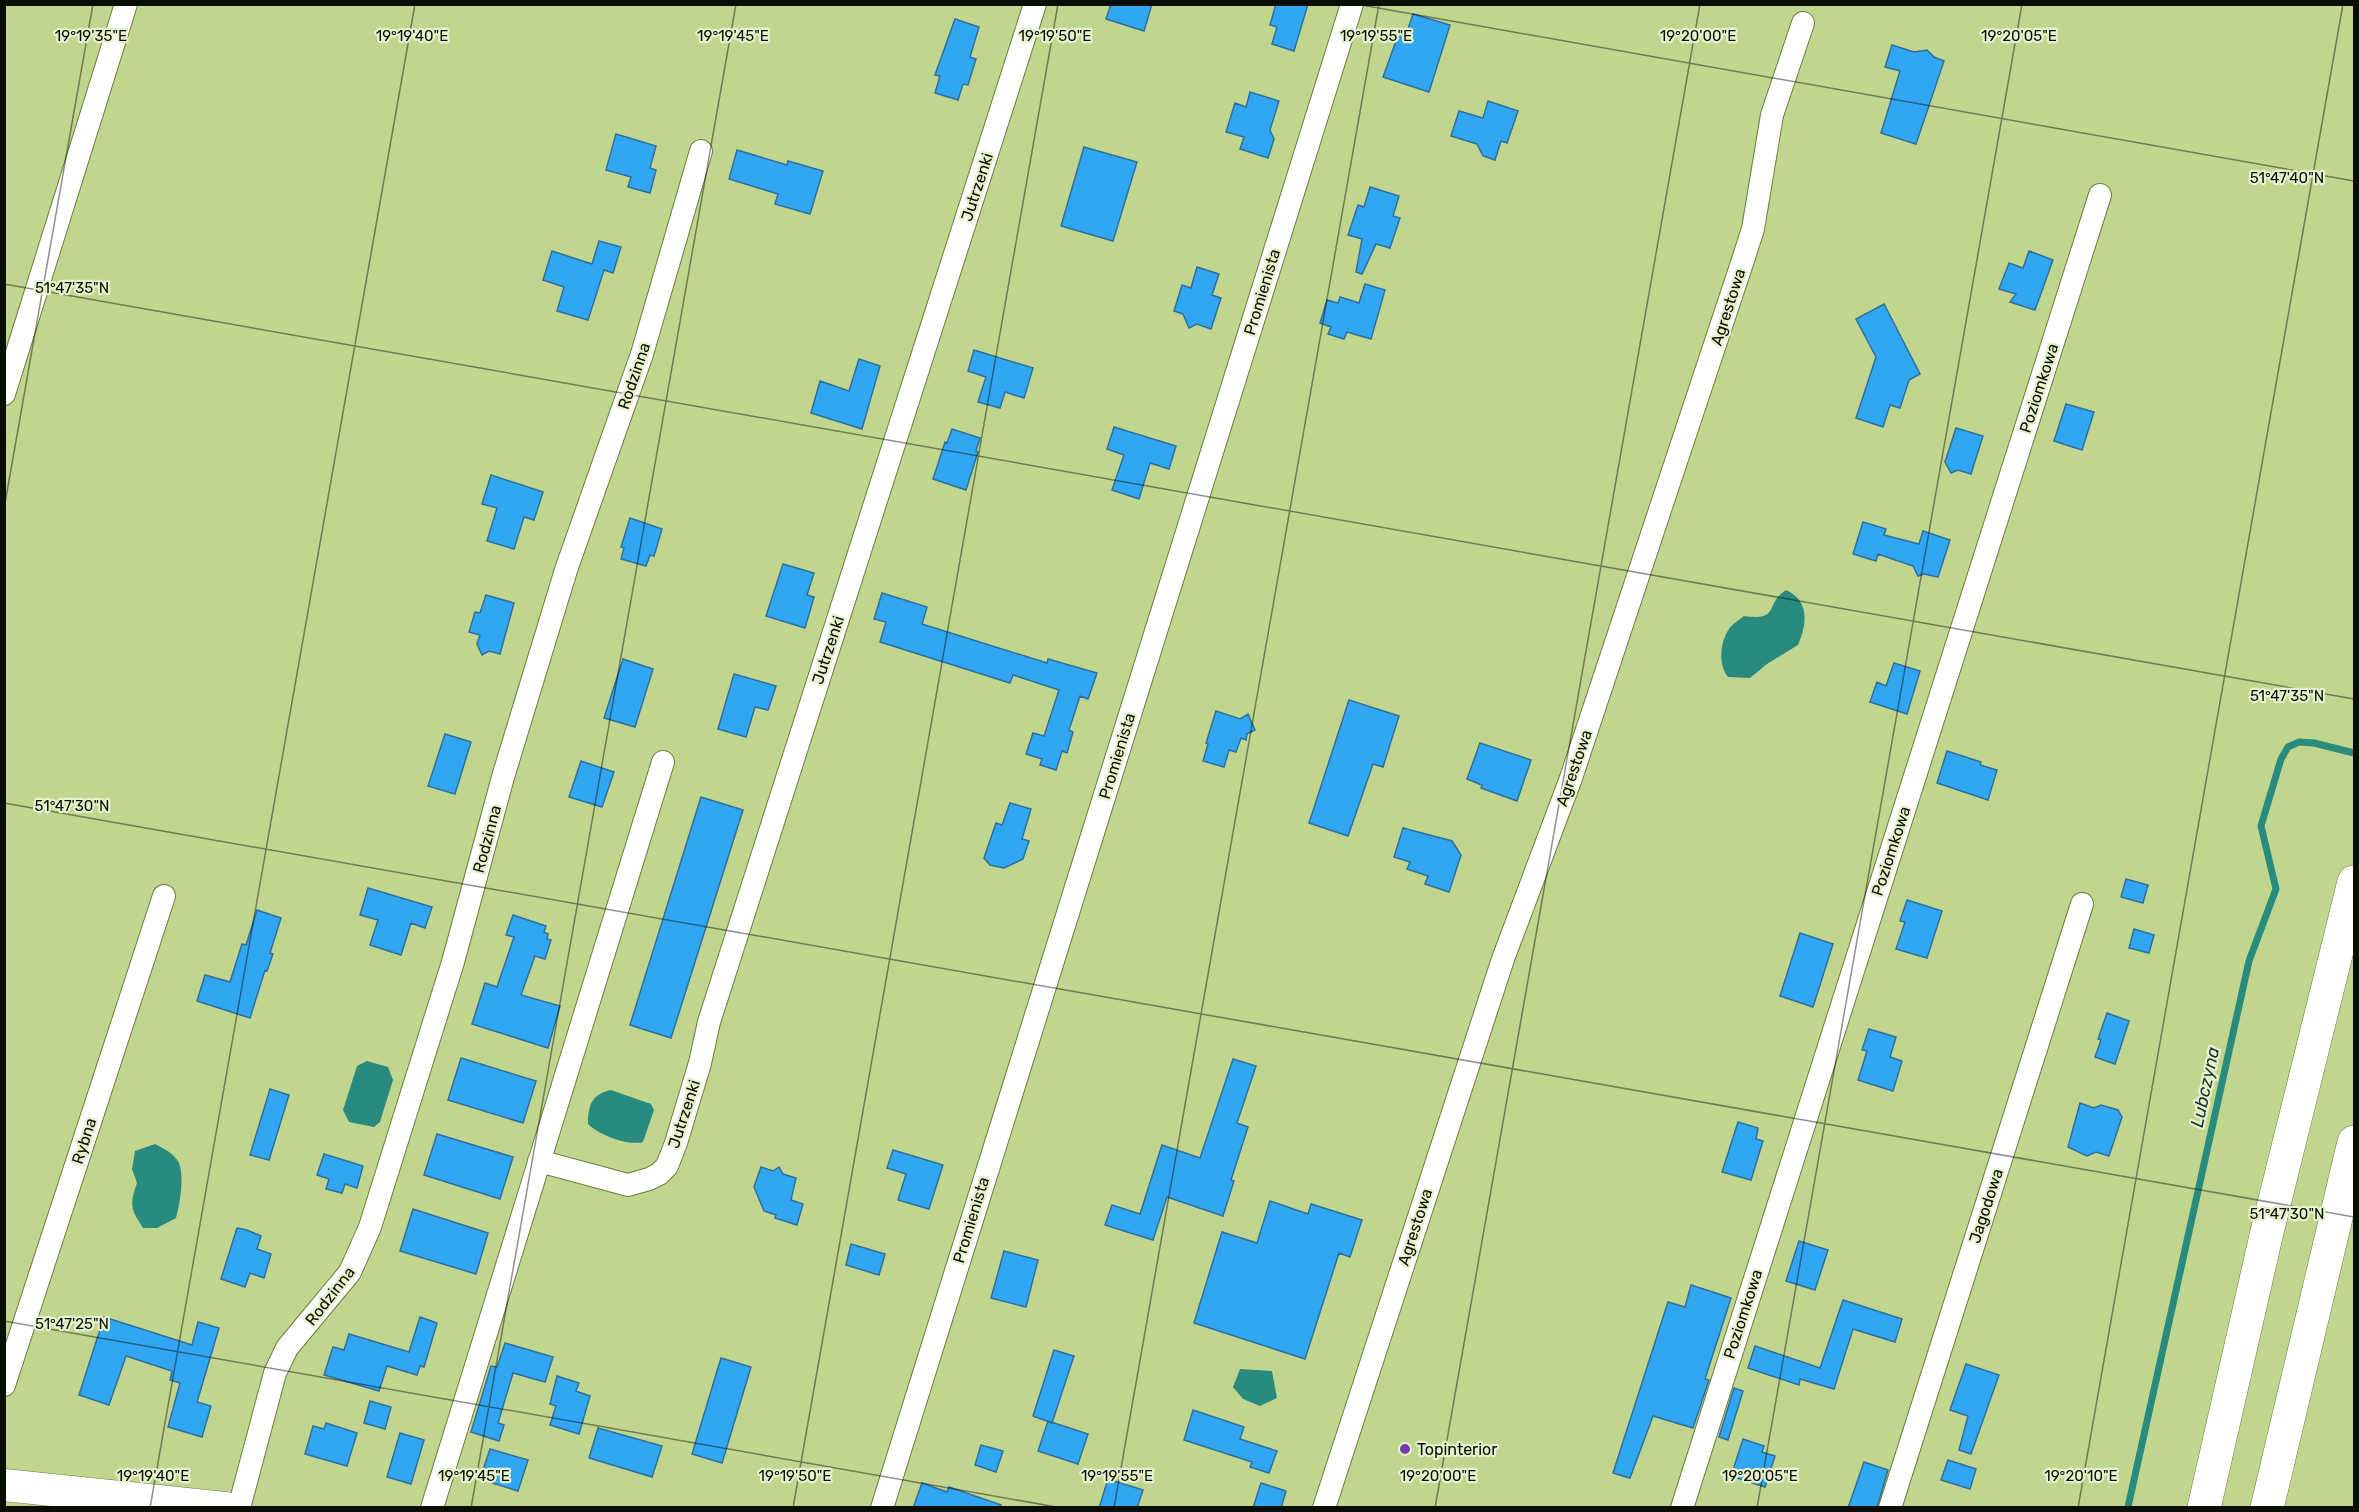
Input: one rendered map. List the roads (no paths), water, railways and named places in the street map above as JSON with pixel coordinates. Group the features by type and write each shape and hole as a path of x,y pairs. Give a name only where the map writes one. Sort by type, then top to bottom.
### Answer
{"highway":[{"path":"2204,1508 2266,1236 2355,882"},
{"path":"2267,1508 2355,1142"}],"street":[{"path":"4,394 126,4"},
{"name":"Jutrzenki","path":"539,1161 628,1185 649,1179 667,1166 700,1063 709,1022 1035,4"},
{"name":"Promienista","path":"882,1508 1352,4"},
{"name":"Agrestowa","path":"1324,1508 1503,958 1571,778 1753,230 1772,115 1803,23"},
{"name":"Rodzinna","path":"239,1508 275,1373 287,1348 350,1272 370,1227 453,962 503,777 566,570 642,354 701,151"},
{"name":"Poziomkowa","path":"1682,1508 2100,195"},
{"path":"432,1508 663,762"},
{"name":"Rybna","path":"4,1385 164,896"},
{"name":"Jagodowa","path":"1890,1508 2082,904"},
{"path":"4,1485 225,1508"}],"water":[{"path":"1786,590 1799,600 1803,607 1803,629 1798,645 1767,664 1750,678 1728,677 1721,653 1729,629 1744,616 1756,617 1768,614 1779,595"},
{"path":"367,1061 388,1067 393,1080 380,1122 374,1127 349,1122 343,1110 357,1066"},
{"path":"611,1090 651,1104 654,1110 643,1142 614,1139 588,1124 592,1101 599,1094"},
{"path":"155,1144 178,1161 181,1173 180,1197 176,1218 157,1228 143,1228 132,1207 137,1183 132,1169 135,1151"},
{"path":"1240,1369 1272,1371 1277,1398 1260,1406 1243,1399 1233,1387"}],"waterway":[{"name":"Lubczyna","path":"2128,1507 2249,961 2276,889 2261,826 2281,759 2288,747 2299,742 2314,743 2354,753"}],"place":[{"name":"Topinterior","path":"1405,1449"}]}
